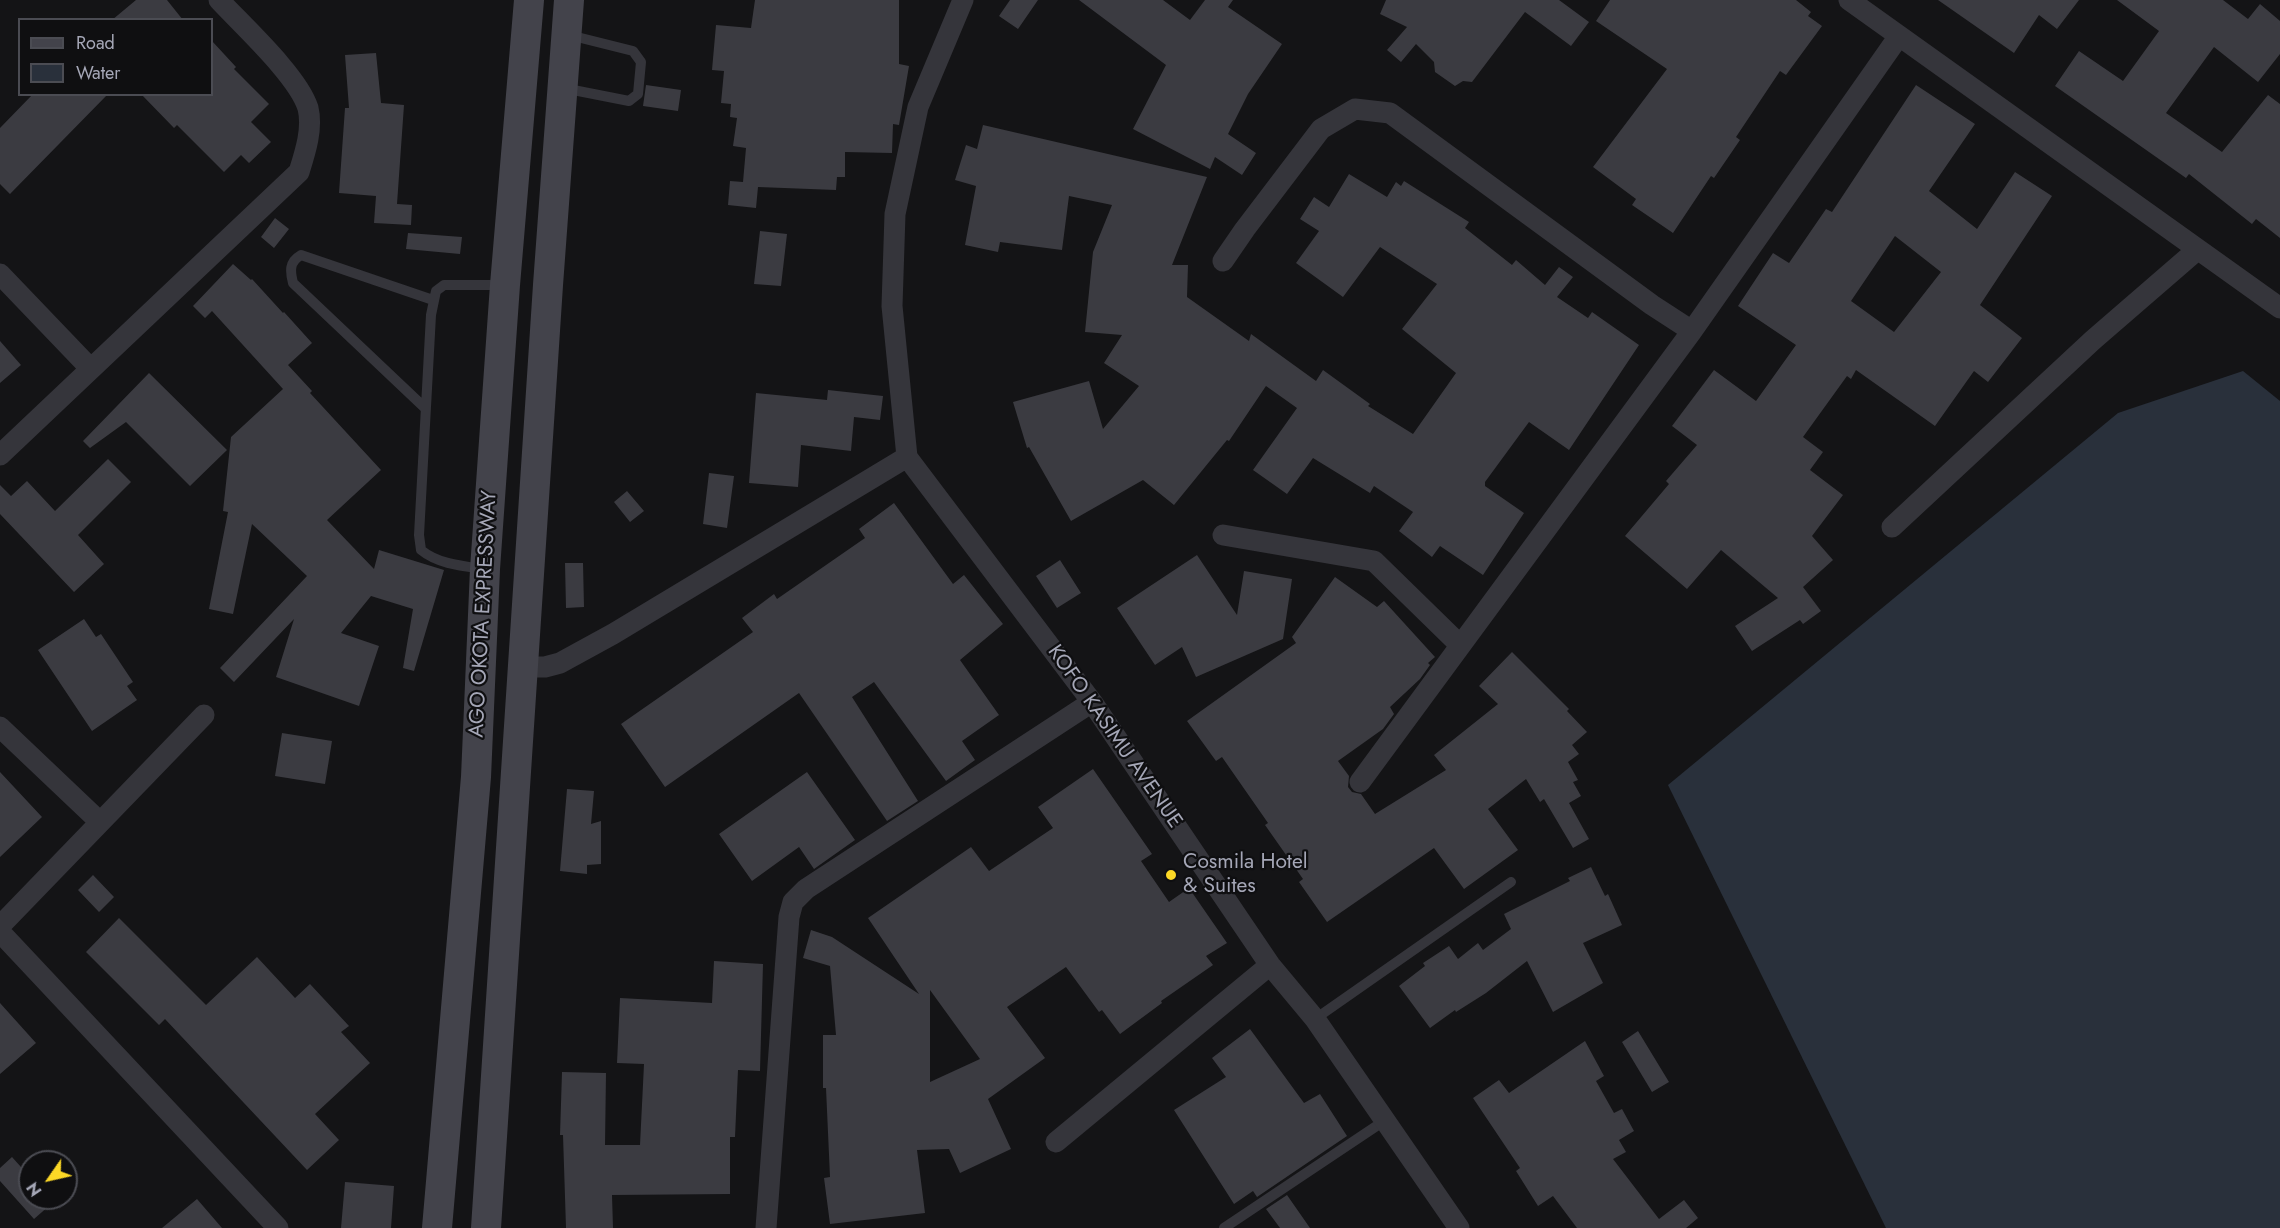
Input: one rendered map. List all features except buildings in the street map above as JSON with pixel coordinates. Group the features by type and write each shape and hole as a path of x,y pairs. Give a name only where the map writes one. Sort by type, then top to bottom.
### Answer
{"main road":[{"name":"AGO OKOTA EXPRESSWAY","path":"437,1228 476,777 486,569 505,285 530,0"},
{"name":"AGO OKOTA EXPRESSWAY","path":"486,1228 569,0"}],"street":[{"path":"0,455 299,172 308,140 308,108 289,74 219,0"},
{"path":"524,667 545,667 569,658 908,457 892,306 895,214 918,107 963,0"},
{"path":"1849,0 2280,308"},
{"path":"1360,782 1692,330 1899,36"},
{"path":"1223,261 1321,129 1355,109 1390,113 1652,305 1692,330"},
{"path":"1892,527 2093,340 2198,250"},
{"path":"0,274 90,368"},
{"name":"KOFO KASIMU AVENUE","path":"908,457 1092,702 1270,965 1315,1019 1459,1228"},
{"path":"1223,535 1374,561 1460,645"},
{"path":"766,1228 789,917 793,902 806,889 1092,702"},
{"path":"0,926 204,715"},
{"path":"0,727 100,822"},
{"path":"0,932 278,1228"},
{"path":"1056,1142 1270,965"}],"lane":[{"path":"563,88 629,101 638,94 641,62 633,51 567,34"},
{"path":"425,408 293,283 290,272 292,262 301,255 433,300"},
{"path":"486,569 459,566 429,557 421,550 419,534 425,408 433,300 436,291 444,285 505,285"},
{"path":"1315,1019 1510,882"},
{"path":"1224,1228 1384,1121"}],"water":[{"path":"2243,371 2280,401 2280,1228 1886,1228 1668,785 2118,413"}],"place":[{"name":"Cosmila Hotel & Suites","path":"1171,875"}]}
